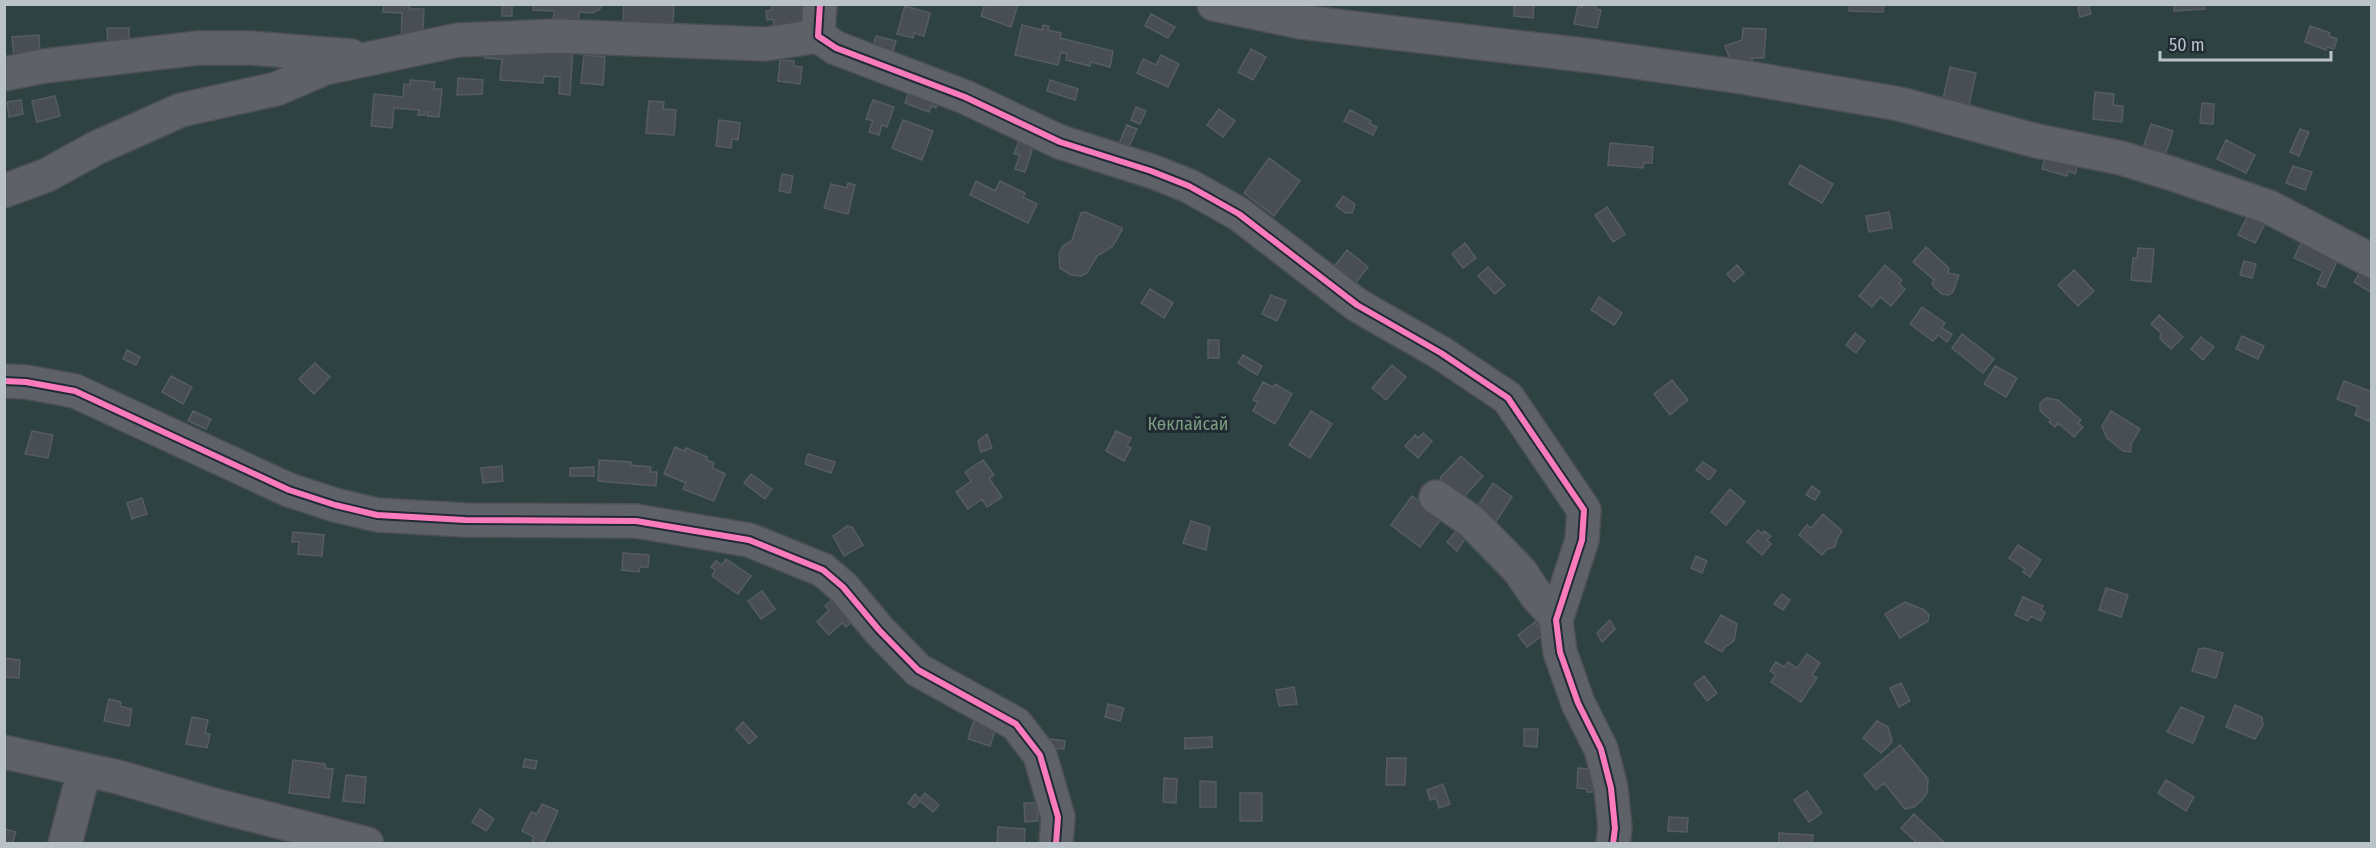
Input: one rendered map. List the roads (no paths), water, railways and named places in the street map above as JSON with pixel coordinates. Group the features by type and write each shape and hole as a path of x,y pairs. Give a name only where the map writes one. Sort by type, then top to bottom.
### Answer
{"street":[{"path":"818,36 820,4"},
{"path":"1214,4 1301,22 1592,56 1742,77 1900,104 2037,141 2121,158 2173,174 2269,207 2372,261"},
{"path":"4,191 47,175 96,148 182,110 276,88 325,68 370,58 458,40 518,36 766,44 818,36 836,48 965,97 1060,142 1151,171 1189,186 1239,214 1357,305 1441,353 1508,398 1584,510 1580,546 1557,618 1560,652 1578,703 1601,749 1611,788 1615,828 1613,843"},
{"path":"4,74 44,66 198,48 251,48 370,58"},
{"path":"4,381 26,382 75,391 289,490 367,512 465,520 636,521 748,540 823,570 843,587 879,630 918,670 1016,724 1040,755 1058,817 1056,843"},
{"path":"1436,497 1471,521 1520,571 1536,595 1557,618"},
{"path":"1580,546 1587,535 1597,527 1608,527"},
{"path":"4,752 118,777 225,808 367,843"},
{"path":"65,843 84,771"}],"park label":[{"name":"Көклайсай","path":"1188,424"}]}
